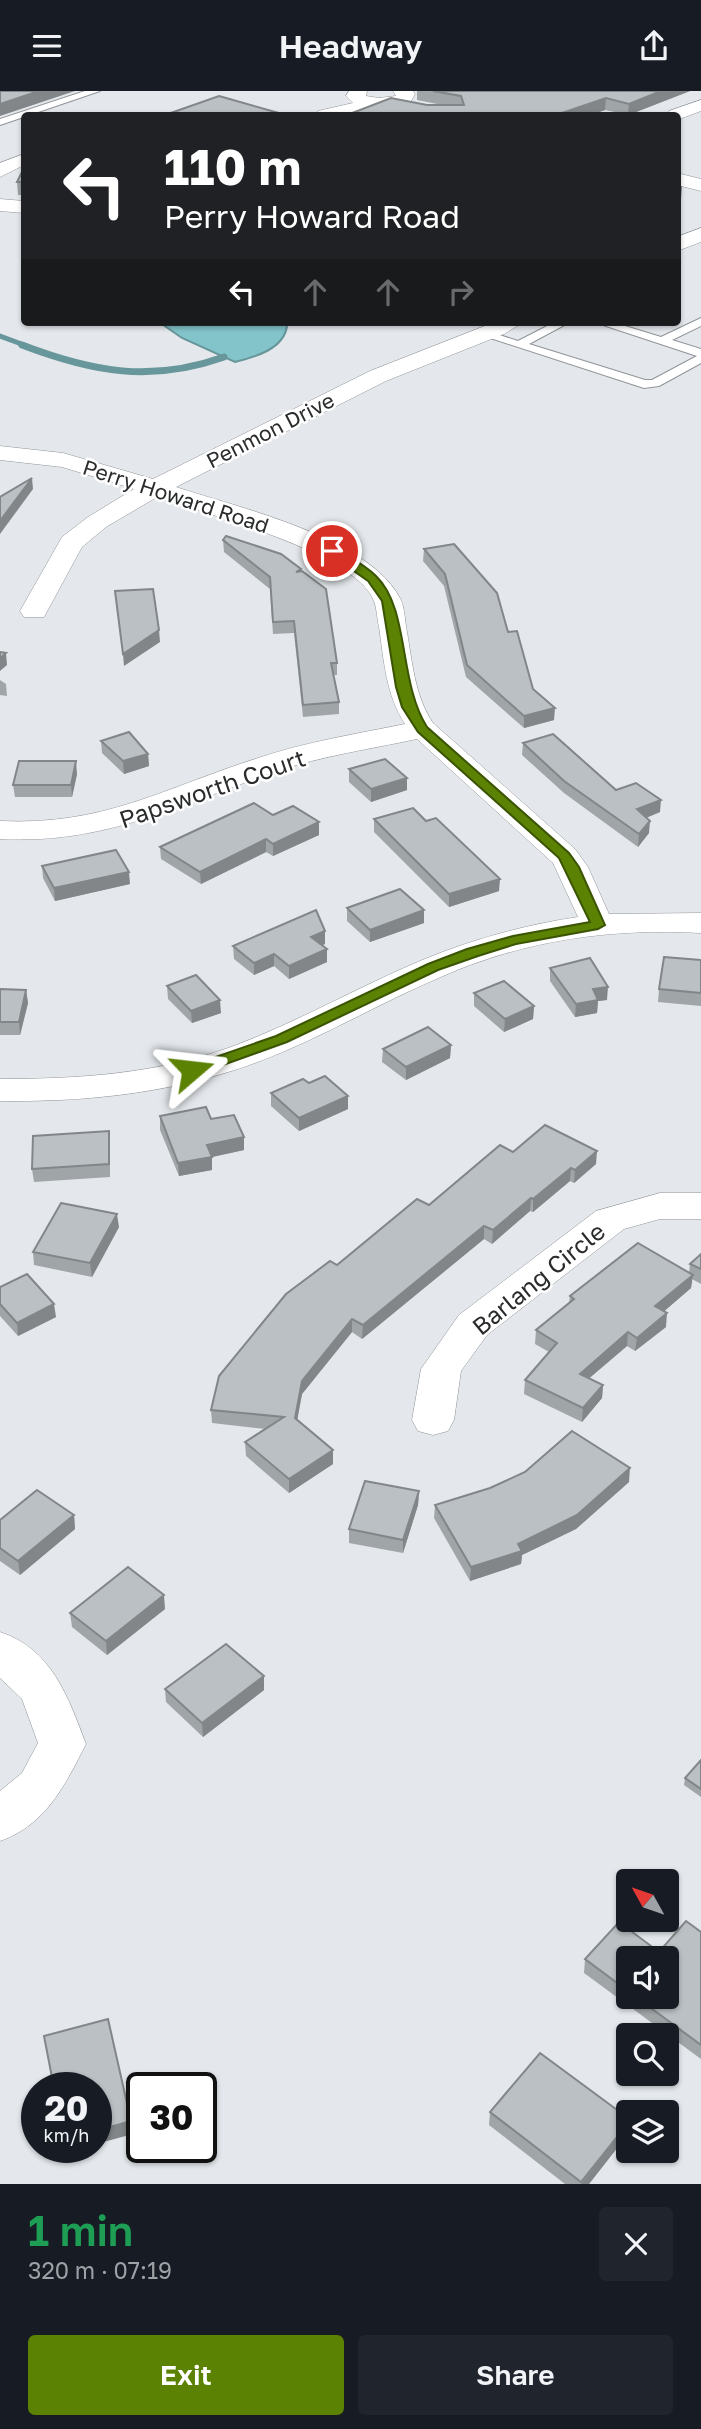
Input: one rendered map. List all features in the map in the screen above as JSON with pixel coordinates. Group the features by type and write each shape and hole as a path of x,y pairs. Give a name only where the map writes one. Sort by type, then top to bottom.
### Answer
{"street":[{"path":"331,112 355,93 403,99"},
{"path":"341,112 403,99"},
{"path":"681,113 701,105"},
{"path":"0,154 21,159"},
{"path":"0,171 21,160"},
{"path":"681,180 701,185"},
{"path":"0,205 21,207"},
{"path":"681,243 701,233"},
{"name":"Penmon Drive","path":"34,611 71,543 97,522 154,488 390,371 487,335 516,333"},
{"name":"Perry Howard Road","path":"0,453 38,456 85,465 305,539 352,562 372,578 388,601 408,707 423,729 564,856 572,867 598,925"},
{"name":"Papsworth Court","path":"0,830 40,832 90,828 148,811 267,764 423,729"},
{"path":"0,1090 139,1083 192,1070 282,1039 433,967 513,940 598,925 701,923"},
{"name":"Barlang Circle","path":"433,1420 441,1369 474,1325 610,1220 660,1206 701,1206"},
{"path":"0,1650 41,1688 62,1744 39,1787 0,1820"}],"lane":[{"path":"30,112 94,91"},
{"path":"0,122 21,115"},
{"path":"662,341 701,321"},
{"path":"516,333 547,326"},
{"path":"613,326 701,356"},
{"path":"516,333 644,384 655,383 701,356"}],"water":[{"path":"165,326 287,326 285,334 275,346 235,362 182,338"}],"building":[{"path":"0,91 39,91 0,104"},
{"path":"433,91 661,91 629,104 606,98 565,112 355,112 391,98 427,105 464,105 461,96"},
{"path":"219,96 275,112 174,112"},
{"path":"32,478 0,521 0,497"},
{"path":"226,536 281,554 301,569 296,572 302,571 326,589 337,663 331,663 339,702 303,705 294,621 273,622 270,577 223,540"},
{"path":"454,544 497,593 508,632 517,631 533,689 555,708 524,716 467,665 445,574 424,549"},
{"path":"153,589 159,630 123,654 115,591"},
{"path":"129,732 148,754 123,761 101,741"},
{"path":"553,734 616,790 636,783 661,800 637,809 650,821 639,834 564,781 523,743"},
{"path":"385,759 407,778 371,789 349,769"},
{"path":"19,761 76,761 71,785 13,785"},
{"path":"254,803 273,815 293,806 319,822 273,844 266,839 200,872 160,847"},
{"path":"413,808 426,821 436,818 500,879 449,894 374,819"},
{"path":"116,850 129,872 54,888 42,866"},
{"path":"400,889 424,910 370,930 347,908"},
{"path":"316,910 325,931 311,937 327,949 289,966 274,954 254,963 233,946"},
{"path":"664,957 701,960 701,993 659,989"},
{"path":"590,958 608,987 593,989 598,1000 576,1004 550,968"},
{"path":"196,975 220,1000 191,1011 167,986"},
{"path":"504,981 534,1006 505,1019 474,993"},
{"path":"0,989 26,990 19,1022 0,1022"},
{"path":"428,1027 451,1045 406,1067 383,1049"},
{"path":"325,1076 348,1096 299,1118 271,1093 303,1079 309,1083"},
{"path":"206,1107 211,1119 234,1115 244,1137 207,1145 212,1157 178,1163 160,1116"},
{"path":"545,1125 597,1151 575,1170 571,1168 531,1198 493,1230 484,1226 363,1325 352,1319 302,1381 295,1418 333,1450 289,1479 245,1442 284,1417 211,1410 219,1376 286,1294 330,1261 337,1265 417,1199 429,1205 500,1145 513,1152"},
{"path":"109,1131 109,1164 32,1169 33,1136"},
{"path":"61,1203 117,1214 90,1263 33,1252"},
{"path":"638,1243 693,1275 655,1306 667,1313 637,1338 628,1332 580,1374 603,1385 583,1408 525,1380 557,1343 536,1330 574,1299 570,1296"},
{"path":"701,1254 701,1269 690,1264"},
{"path":"27,1274 54,1304 17,1323 0,1304 0,1287"},
{"path":"572,1431 630,1468 577,1515 518,1544 522,1551 471,1567 435,1505 490,1488 525,1472"},
{"path":"365,1481 419,1491 403,1540 349,1529"},
{"path":"37,1490 74,1515 18,1561 0,1548 0,1520"},
{"path":"128,1567 164,1595 106,1641 70,1613"},
{"path":"226,1644 264,1676 202,1723 165,1689"},
{"path":"701,1760 701,1789 685,1778"},
{"path":"686,1921 701,1932 701,2045 679,2029 679,2023 671,2023 652,2009 679,2009 679,1946 664,1946"},
{"path":"616,1925 616,1932 632,1932 651,1946 616,1946 616,1982 585,1959"},
{"path":"108,2019 126,2099 126,2122 112,2126 112,2072 51,2072 44,2036"},
{"path":"540,2053 616,2109 616,2138 581,2182 490,2112"}],"waterway":[{"path":"0,336 27,346"},
{"path":"22,345 73,362 122,371 172,370 224,357"}],"route":[{"path":"192,1070 240,1056 282,1039 433,967 472,953 513,940 598,925 572,867 564,856 423,729 408,707 388,601 372,578 332,551"}]}
